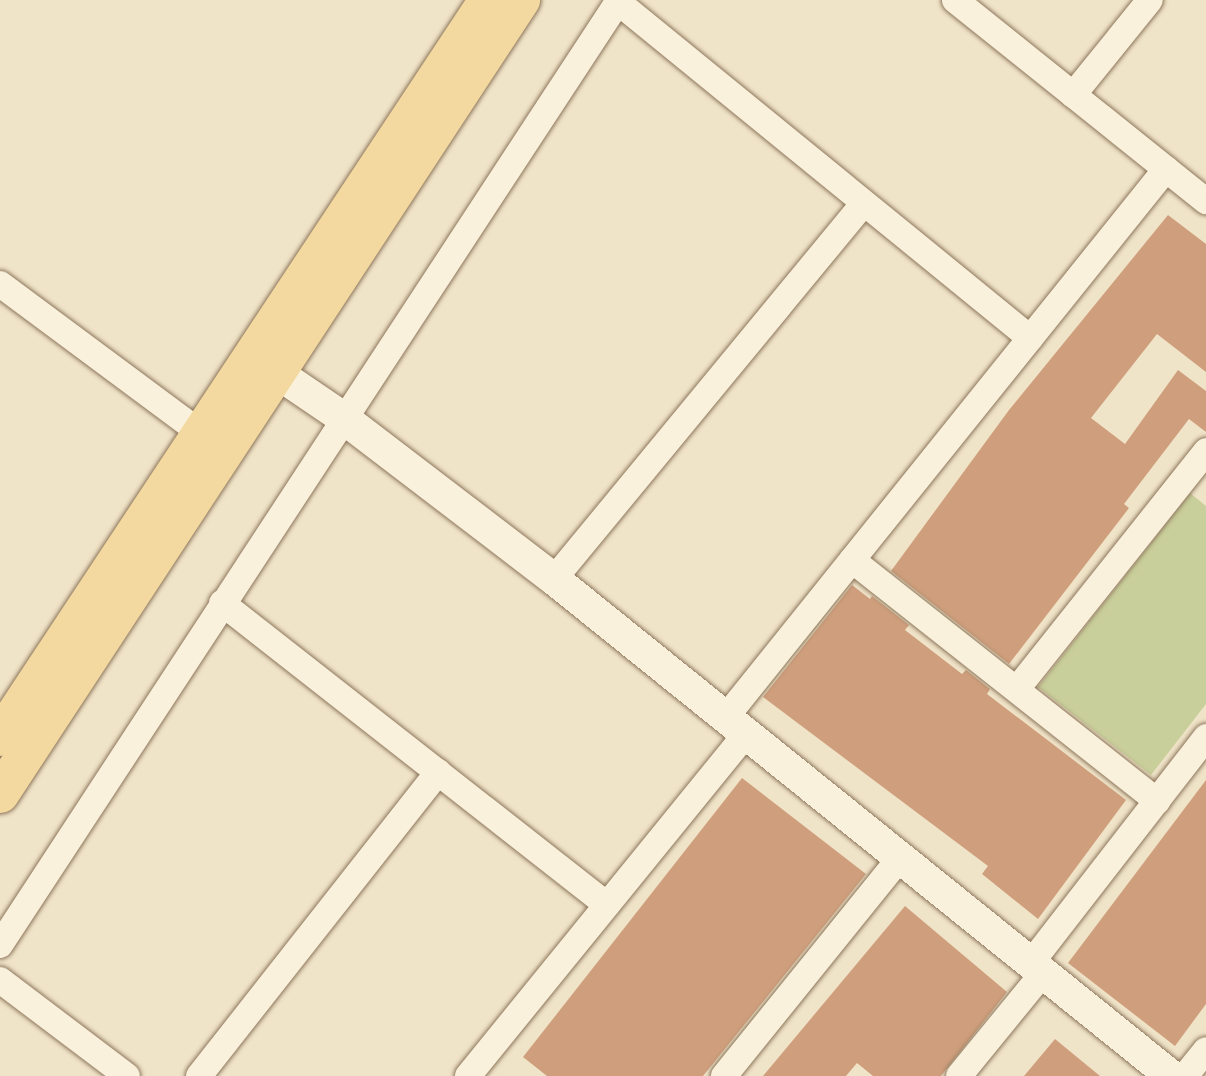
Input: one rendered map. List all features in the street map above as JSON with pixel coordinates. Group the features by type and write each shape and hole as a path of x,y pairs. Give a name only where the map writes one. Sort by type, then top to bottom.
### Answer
{"main road":[{"path":"264,364 488,0"},
{"path":"0,737 212,442 521,0"},
{"path":"0,794 212,442"}],"street":[{"path":"955,0 1206,201"},
{"path":"1073,95 1150,0"},
{"path":"0,944 342,417 618,1 1030,338"},
{"path":"468,1076 607,905 852,561 1166,169"},
{"path":"554,579 864,203"},
{"path":"0,284 212,442"},
{"path":"264,364 342,417 554,579 1171,1076"},
{"path":"1017,688 1201,467"},
{"path":"852,561 1017,688 1157,801"},
{"path":"222,603 607,905"},
{"path":"959,1076 1206,737"},
{"path":"199,1076 438,772"},
{"path":"723,1076 900,858"},
{"path":"0,980 127,1076"},
{"path":"1185,1076 1206,1050"}],"green space":[{"path":"1190,493 1206,506 1206,704 1151,775 1038,687"}],"building":[{"path":"1168,215 1206,244 1206,372 1157,334 1091,418 1125,444 1178,370 1206,391 1206,432 1189,419 1124,504 1129,508 1009,664 891,571 1009,410"},
{"path":"852,585 870,599 872,596 909,625 905,630 962,674 966,670 990,689 987,694 1126,800 1038,919 982,874 988,866 763,697"},
{"path":"742,778 866,874 703,1076 547,1076 523,1057"},
{"path":"1206,780 1206,1004 1175,1046 1068,963"},
{"path":"905,906 1007,992 941,1076 873,1076 857,1063 846,1076 763,1076"},
{"path":"1055,1039 1100,1076 1024,1076"}]}
